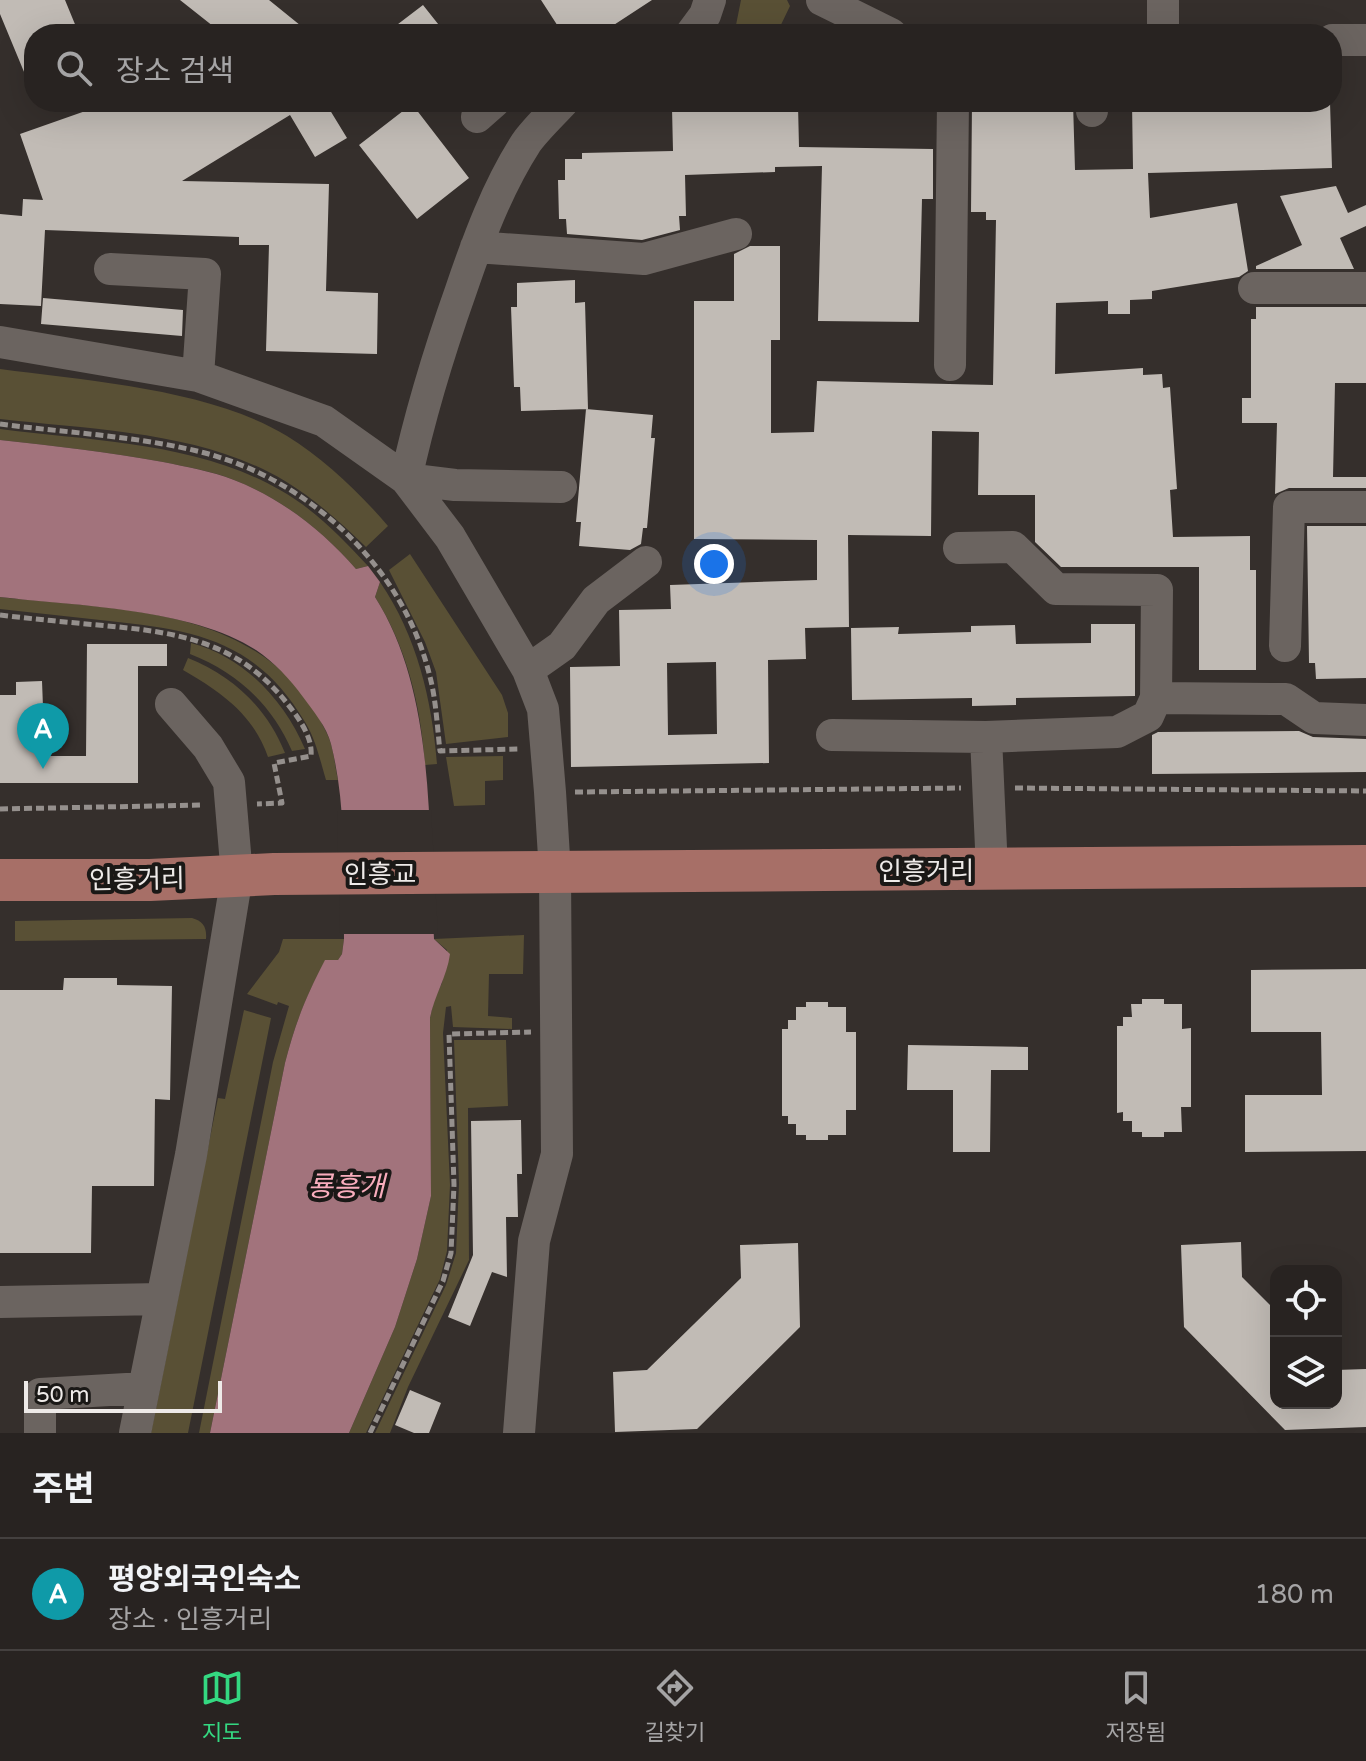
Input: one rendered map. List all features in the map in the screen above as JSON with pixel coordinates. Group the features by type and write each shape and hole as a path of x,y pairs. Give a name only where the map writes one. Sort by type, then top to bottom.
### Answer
{"main road":[{"name":"인흥거리","path":"487,874 1366,866"},
{"name":"인흥교","path":"256,875 487,874"},
{"name":"인흥거리","path":"0,880 256,875"}],"street":[{"path":"698,24 710,0"},
{"path":"822,0 871,24"},
{"path":"1163,0 1163,24"},
{"path":"1342,40 1366,40"},
{"path":"406,479 433,372 476,247 495,201 526,142 554,112"},
{"path":"950,365 953,112"},
{"path":"476,247 644,259 736,234"},
{"path":"110,269 205,274 198,376"},
{"path":"1254,288 1366,288"},
{"path":"0,342 198,376 324,421 406,479 450,537 528,670 543,709 548,750 555,873 557,1154 534,1241 519,1433"},
{"path":"406,479 455,485 561,487"},
{"path":"1285,646 1289,507 1366,507"},
{"path":"832,735 986,737 1117,732 1148,716 1156,698 1157,590 1056,589 1013,547 959,548"},
{"path":"528,670 562,646 596,600 646,562"},
{"path":"1156,698 1286,699 1314,718 1366,720"},
{"path":"135,1433 191,1155 256,875 231,805 229,782 208,747 171,704"},
{"path":"986,737 992,870"},
{"path":"0,1302 161,1299"},
{"path":"40,1433 40,1394 144,1388"}],"path":[{"path":"0,424 166,445 205,453 283,485 333,522 356,544 384,574 397,595 429,672 440,751 548,750"},
{"path":"0,615 162,631 191,637 227,652 275,688 298,719 312,748 311,756 274,763 282,803 0,809"},
{"path":"370,1433 443,1281 451,1253 454,1185 449,1034 556,1032"}],"shaded area":[{"path":"741,0 787,0 790,6 781,24 736,24"},
{"path":"0,369 148,389 222,407 256,420 287,436 328,466 388,526 366,547 327,512 285,481 252,464 183,442 109,430 0,419"},
{"path":"0,429 143,446 214,462 248,474 280,490 316,515 368,566 356,569 330,542 285,506 226,477 143,458 0,440"},
{"path":"410,554 502,695 508,713 508,737 446,744 436,672 425,642 389,570"},
{"path":"380,582 413,646 427,693 437,764 425,765 416,700 404,657 375,597"},
{"path":"0,597 143,612 188,622 231,638 270,661 303,694 329,738 338,780 326,780 312,736 286,695 266,673 222,644 170,629 0,609"},
{"path":"191,643 228,659 260,683 286,714 305,749 292,751 274,719 251,692 223,670 190,654"},
{"path":"188,658 220,674 247,695 269,722 285,753 268,757 245,716 210,687 183,670"},
{"path":"503,756 503,780 485,781 485,805 454,806 446,757"},
{"path":"192,918 204,925 206,939 15,941 15,921"},
{"path":"524,935 523,974 489,974 488,1016 512,1018 512,1029 453,1027 451,1006 446,1007 443,1033 450,1185 447,1251 440,1279 366,1433 349,1433 395,1327 417,1259 431,1196 430,1018 442,983 447,950 434,939"},
{"path":"283,939 344,939 338,960 325,961 318,974 289,1049 210,1433 199,1433 273,1062 289,1006 247,994 279,952"},
{"path":"244,1010 271,1018 188,1433 151,1433 218,1098 225,1099"},
{"path":"454,1040 506,1040 508,1106 468,1108 469,1260 408,1387 390,1433 375,1433 446,1285 456,1253 459,1184"}],"water":[{"name":"룡흥개","path":"0,440 143,458 234,480 285,506 330,542 356,569 368,566 380,582 375,597 395,635 419,718 429,808 434,939 450,954 430,1018 431,1196 417,1259 395,1327 349,1433 210,1433 285,1063 302,1010 325,960 338,960 342,954 342,816 329,738 298,690 281,671 256,650 229,636 199,625 132,611 0,597"}],"pier":[{"path":"337,810 431,810 438,934 340,934"}],"building":[{"path":"0,0 65,0 75,24 24,24 24,72 0,14"},
{"path":"180,0 269,0 299,24 210,24"},
{"path":"541,0 652,0 615,24 557,24"},
{"path":"423,5 438,24 398,24"},
{"path":"83,112 331,112 347,138 315,157 290,115 182,181 329,184 326,291 378,293 377,354 266,351 269,245 239,245 239,237 45,230 41,306 0,304 0,214 22,216 23,199 43,200 20,134"},
{"path":"402,112 418,112 469,178 417,219 359,145"},
{"path":"672,112 798,112 799,147 933,149 933,199 922,199 919,322 818,321 822,166 775,167 775,172 685,175 686,216 679,216 680,230 642,240 567,234 566,219 559,219 558,180 565,180 565,159 582,159 582,153 673,151"},
{"path":"972,112 1073,112 1075,170 1133,169 1132,112 1330,112 1332,168 1148,173 1150,218 1237,203 1248,271 1239,277 1152,291 1152,299 1130,300 1130,314 1108,314 1108,301 1056,303 1055,374 1143,368 1143,375 1162,374 1163,388 1170,387 1177,489 1170,490 1173,537 1250,536 1250,570 1256,570 1256,670 1199,670 1199,567 1061,567 1035,542 1035,495 978,495 979,432 932,431 931,536 848,535 849,627 805,628 806,659 768,660 769,763 571,767 570,667 620,666 619,610 671,609 670,585 817,580 817,540 694,539 694,301 734,301 734,254 750,246 780,246 780,340 771,340 771,433 814,432 817,381 993,385 996,220 986,220 986,212 971,212","holes":["716,662 717,734 668,735 667,663"]},
{"path":"1336,186 1348,213 1366,205 1366,226 1340,238 1354,269 1256,269 1256,266 1302,245 1280,196"},
{"path":"575,280 575,303 585,302 588,409 521,411 520,387 514,387 511,307 517,307 517,283"},
{"path":"43,298 183,310 182,336 41,324"},
{"path":"1256,307 1366,307 1366,383 1335,383 1333,477 1366,477 1366,488 1289,488 1275,494 1277,423 1242,423 1242,398 1251,398 1251,319 1256,319"},
{"path":"586,409 653,415 651,438 655,438 647,528 643,528 641,544 630,550 579,546 581,522 576,522"},
{"path":"1307,526 1366,526 1366,678 1316,679 1315,663 1309,663"},
{"path":"1091,624 1135,624 1135,696 1016,698 1016,705 972,706 972,698 852,700 851,628 899,627 898,634 971,632 971,626 1015,625 1016,644 1091,643"},
{"path":"87,644 167,644 167,666 138,666 138,783 0,783 0,695 16,695 16,682 42,681 40,756 86,756"},
{"path":"1299,731 1313,737 1366,739 1366,772 1152,774 1152,735 1158,732"},
{"path":"1366,969 1366,1151 1245,1152 1245,1095 1322,1095 1321,1032 1251,1032 1251,970"},
{"path":"64,978 117,978 117,985 172,986 170,1100 155,1099 154,1186 92,1186 91,1253 0,1253 0,990 63,990"},
{"path":"1142,999 1164,999 1164,1004 1182,1004 1182,1029 1191,1028 1191,1107 1181,1107 1182,1132 1164,1132 1164,1137 1142,1137 1142,1132 1132,1132 1132,1121 1123,1121 1123,1112 1117,1113 1117,1026 1123,1026 1123,1017 1132,1017 1131,1004 1142,1004"},
{"path":"806,1002 828,1002 828,1007 846,1007 846,1032 856,1032 856,1110 846,1110 846,1135 828,1135 828,1140 806,1140 806,1135 796,1135 796,1124 788,1124 788,1116 782,1116 782,1029 788,1029 788,1020 796,1020 796,1007 806,1007"},
{"path":"908,1045 1028,1047 1028,1070 991,1070 990,1152 953,1152 953,1090 907,1090"},
{"path":"521,1120 522,1174 517,1174 518,1217 506,1217 507,1277 492,1272 470,1326 448,1317 473,1255 471,1121"},
{"path":"1241,1242 1242,1277 1270,1305 1270,1409 1342,1409 1342,1370 1366,1369 1366,1427 1285,1430 1184,1327 1181,1245"},
{"path":"798,1243 800,1327 697,1429 615,1432 613,1372 647,1370 741,1278 740,1245"},
{"path":"410,1390 441,1403 429,1433 414,1433 395,1425"}],"place":[{"name":"평양외국인숙소","path":"43,769"}]}
